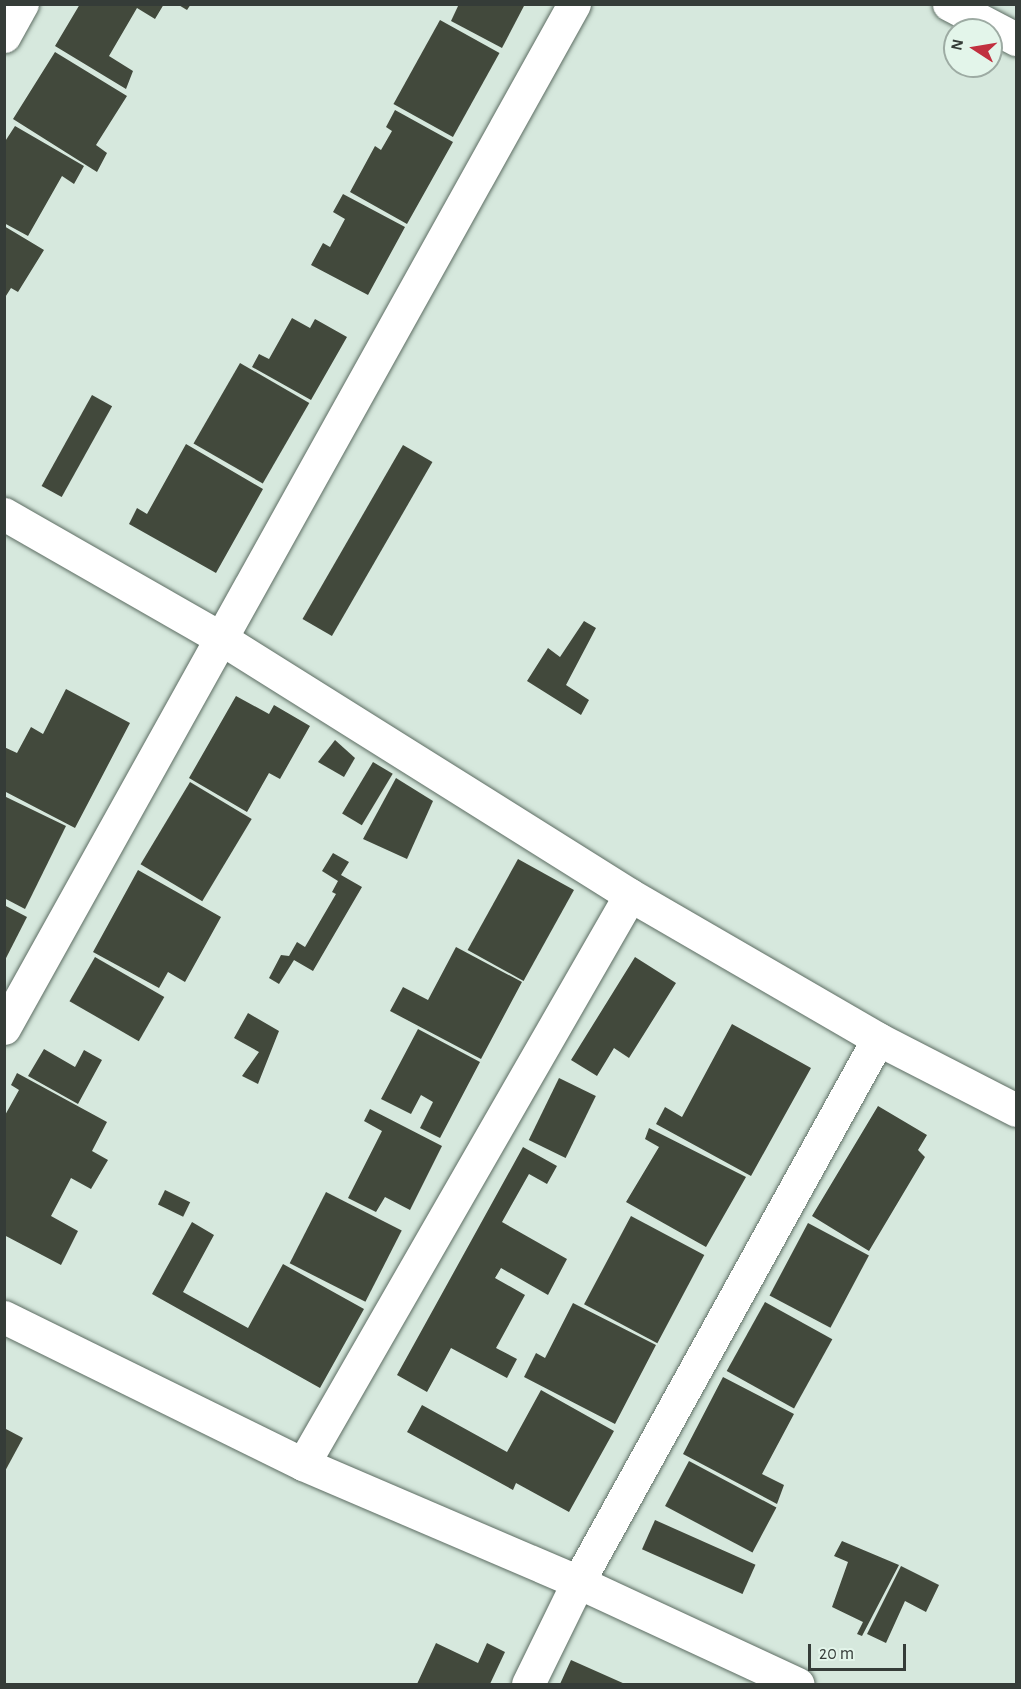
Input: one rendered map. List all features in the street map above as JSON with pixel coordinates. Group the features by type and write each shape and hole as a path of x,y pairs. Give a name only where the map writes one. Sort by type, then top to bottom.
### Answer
{"street":[{"path":"4,36 22,4"},
{"path":"4,1028 574,4"},
{"path":"949,4 1017,39"},
{"path":"4,514 222,639 630,895 878,1039 1017,1110"},
{"path":"303,1464 630,895"},
{"path":"528,1684 578,1582 878,1039"},
{"path":"4,1317 303,1464 578,1582 798,1684"}],"building":[{"path":"80,4 164,4 155,19 137,8 109,56 133,71 126,89 55,46"},
{"path":"177,4 191,4 187,10"},
{"path":"459,4 525,4 502,48 451,21"},
{"path":"440,20 499,53 453,137 393,104"},
{"path":"55,52 127,96 96,145 107,153 97,172 13,119"},
{"path":"395,110 453,142 407,224 350,192 375,146 381,150 392,131 386,127"},
{"path":"15,126 84,166 74,184 62,176 28,236 4,223 4,143"},
{"path":"343,194 405,227 368,295 311,265 323,243 330,247 345,219 333,212"},
{"path":"4,226 44,250 18,292 11,288 4,299"},
{"path":"292,318 310,328 315,319 347,337 311,400 252,367 259,354 269,359"},
{"path":"240,363 309,403 263,484 194,444"},
{"path":"92,395 112,406 62,497 42,486"},
{"path":"186,444 263,489 216,573 129,524 137,508 147,514"},
{"path":"403,445 432,462 332,636 302,619"},
{"path":"584,621 596,628 566,685 589,700 581,715 527,681 548,648 560,657"},
{"path":"66,689 130,723 75,828 4,791 4,747 17,753 31,727 43,734"},
{"path":"236,696 269,714 274,705 310,726 280,779 269,773 247,812 189,778"},
{"path":"335,740 355,758 344,777 318,762"},
{"path":"373,762 393,774 362,825 342,813"},
{"path":"396,778 433,801 407,859 363,839"},
{"path":"190,782 252,819 202,901 141,864"},
{"path":"4,796 66,826 25,909 4,898"},
{"path":"333,853 349,862 341,875 362,887 313,971 294,960 279,984 269,978 281,955 289,956 297,942 305,947 336,894 332,892 338,881 322,871"},
{"path":"518,859 574,890 524,981 468,950"},
{"path":"138,870 221,917 185,982 168,972 159,988 93,952"},
{"path":"4,905 27,917 4,962"},
{"path":"456,947 522,982 481,1059 390,1011 403,987 428,1000"},
{"path":"95,957 164,997 139,1041 70,1001"},
{"path":"635,957 676,983 629,1058 614,1048 597,1076 571,1060"},
{"path":"248,1013 279,1031 258,1084 242,1076 259,1052 234,1038"},
{"path":"732,1024 811,1068 751,1176 656,1124 665,1107 682,1117"},
{"path":"418,1029 480,1062 440,1138 420,1128 433,1102 421,1095 411,1114 381,1099"},
{"path":"44,1049 75,1067 84,1050 102,1060 78,1104 28,1076"},
{"path":"17,1073 107,1122 92,1151 108,1160 91,1189 71,1178 51,1216 78,1231 61,1265 4,1235 4,1117 19,1090 11,1085"},
{"path":"559,1078 596,1096 566,1158 529,1140"},
{"path":"878,1106 927,1135 918,1150 925,1157 869,1251 812,1216"},
{"path":"370,1109 442,1146 410,1210 385,1197 376,1212 348,1198 382,1131 364,1121"},
{"path":"649,1128 746,1177 706,1247 626,1202 659,1147 645,1139"},
{"path":"523,1147 557,1166 547,1184 529,1174 502,1222 567,1259 548,1295 501,1268 495,1278 525,1295 496,1348 517,1359 507,1378 451,1348 427,1392 397,1375"},
{"path":"165,1190 190,1202 183,1217 158,1204"},
{"path":"326,1192 402,1231 365,1302 290,1263"},
{"path":"631,1216 704,1255 657,1343 584,1304"},
{"path":"192,1222 214,1235 183,1292 248,1328 283,1264 364,1309 320,1388 152,1294"},
{"path":"808,1223 869,1255 830,1328 770,1295"},
{"path":"765,1302 832,1339 794,1408 727,1371"},
{"path":"573,1303 656,1345 615,1424 524,1377 536,1353 545,1358"},
{"path":"723,1377 794,1414 762,1474 784,1485 777,1504 683,1454"},
{"path":"541,1390 614,1431 569,1512 516,1483 513,1490 407,1432 422,1405 507,1452"},
{"path":"4,1428 23,1438 4,1473"},
{"path":"689,1461 776,1507 752,1553 665,1506"},
{"path":"655,1520 755,1565 742,1594 642,1549"},
{"path":"842,1541 899,1565 862,1636 857,1634 863,1622 832,1607 848,1562 834,1556"},
{"path":"901,1566 939,1585 926,1612 905,1601 886,1643 867,1634"},
{"path":"436,1643 478,1663 487,1643 505,1652 490,1684 417,1684"},
{"path":"571,1660 625,1684 560,1684"}]}
